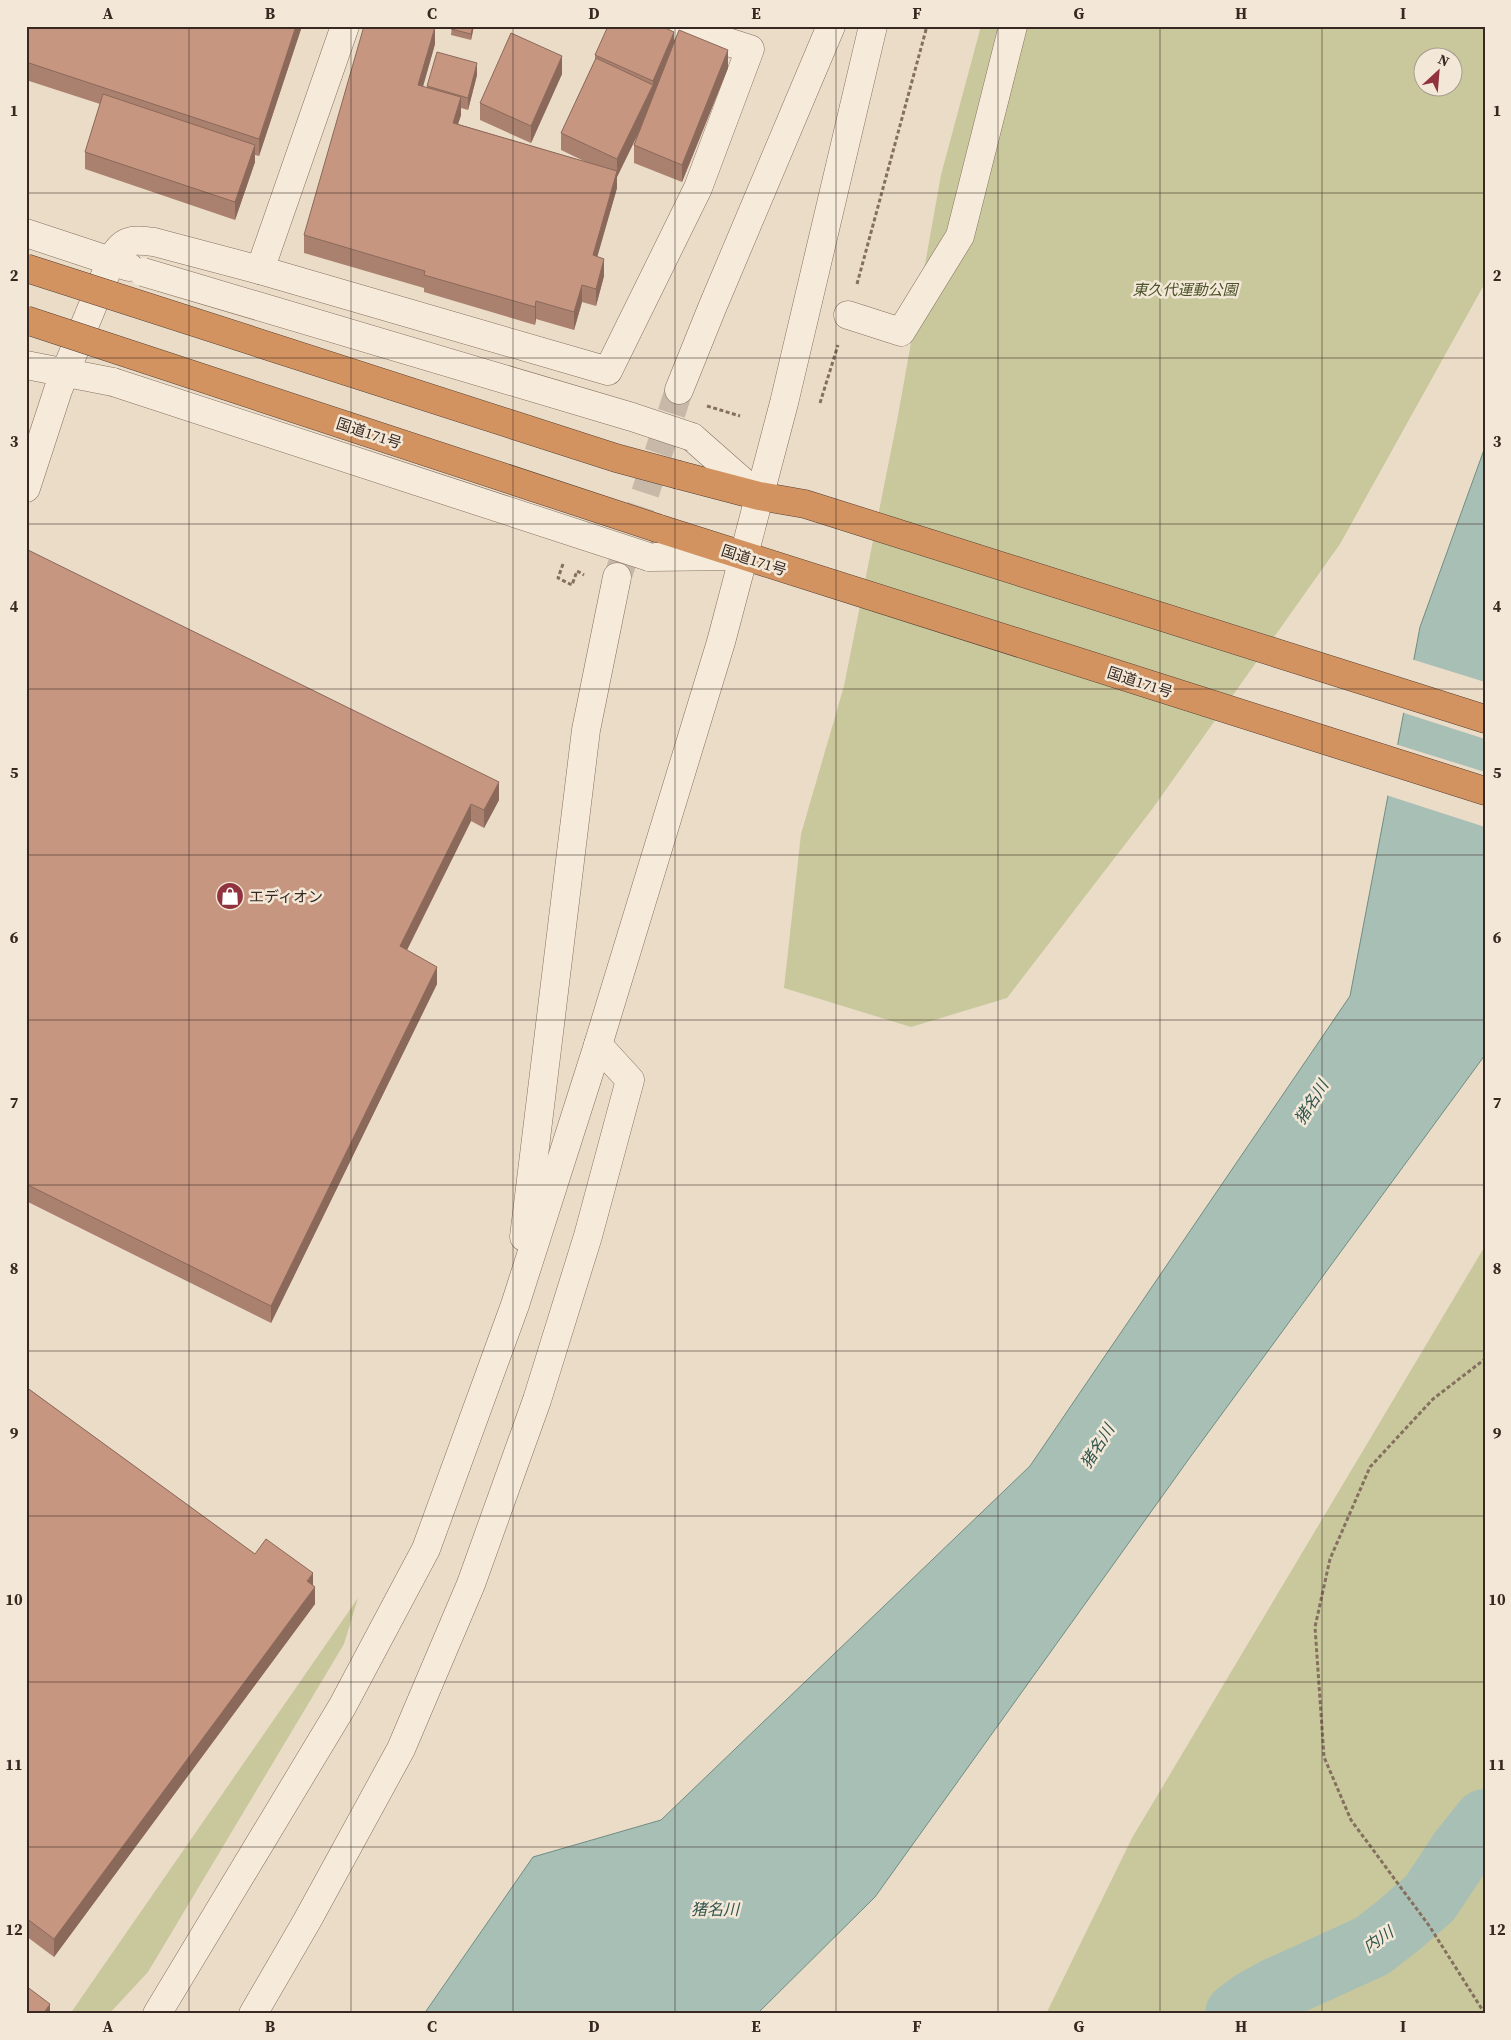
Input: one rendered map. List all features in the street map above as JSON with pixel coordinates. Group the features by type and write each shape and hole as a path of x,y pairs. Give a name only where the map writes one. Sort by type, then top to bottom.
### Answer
{"highway":[{"path":"26,268 606,455 759,496 805,504 1485,718"},
{"name":"国道171号","path":"26,320 743,556 1485,790"}],"street":[{"path":"260,270 345,26"},
{"path":"26,488 58,390 111,261 116,250 124,243 136,240 154,242 260,270 608,371 698,188 750,49 676,26"},
{"path":"679,390 831,26"},
{"path":"157,2014 342,1707 426,1549 516,1305 598,1045 720,642 784,403 873,26"},
{"path":"848,316 901,332 960,236 1013,26"},
{"path":"26,233 144,272 632,417 692,437 759,496"},
{"path":"26,365 113,382 649,557 743,556"},
{"path":"516,1305 586,730 617,577"},
{"path":"253,2014 307,1921 401,1749 472,1584 531,1418 588,1236 630,1080 598,1045"}],"path":[{"path":"784,403 817,412 848,316 927,26"},
{"path":"566,556 558,578 572,585 577,571"},
{"path":"1485,1360 1433,1400 1370,1467 1330,1558 1315,1627 1324,1757 1351,1820 1430,1927 1485,2014"}],"green space":[{"name":"東久代運動公園","path":"981,26 1485,26 1485,283 1340,544 1153,808 1007,998 911,1027 784,988 801,834 844,686 897,421 941,175"},
{"path":"1485,1246 1485,2014 1046,2014 1132,1838"},
{"path":"358,1598 344,1644 148,1972 109,2014 70,2014"}],"water":[{"name":"猪名川","path":"1485,447 1485,1055 1191,1456 875,1897 757,2014 424,2014 533,1857 661,1820 1030,1466 1350,996 1420,627"}],"pier":[{"path":"1411,659 1485,682 1485,739 1401,712"},
{"path":"1395,744 1485,772 1485,827 1386,795"}],"building":[{"path":"26,26 296,26 259,139 26,62"},
{"path":"364,26 435,27 418,85 461,97 453,123 617,171 593,255 604,259 596,289 582,285 574,312 536,301 535,307 424,275 425,271 304,235"},
{"path":"452,26 473,26 471,34 451,29"},
{"path":"608,26 661,26 674,32 653,81 595,55"},
{"path":"679,30 728,50 682,165 634,145"},
{"path":"511,33 562,56 531,126 480,103"},
{"path":"437,52 477,63 468,98 427,86"},
{"path":"596,58 653,85 617,159 561,133"},
{"path":"103,94 255,145 235,202 85,152"},
{"name":"エディオン","path":"26,549 499,782 484,810 471,804 400,946 437,967 271,1306 26,1184"},
{"path":"26,1387 255,1554 266,1539 313,1573 307,1581 315,1587 54,1939 26,1918"},
{"path":"26,1986 50,2004 43,2014 26,2014"}],"waterway":[{"name":"内川","path":"1237,2014 1253,2002 1275,1990 1372,1946 1399,1925 1430,1898 1461,1851 1485,1821"}],"tunnel":[{"path":"619,573 679,390"}],"place":[{"name":"エディオン","path":"230,896"}]}
